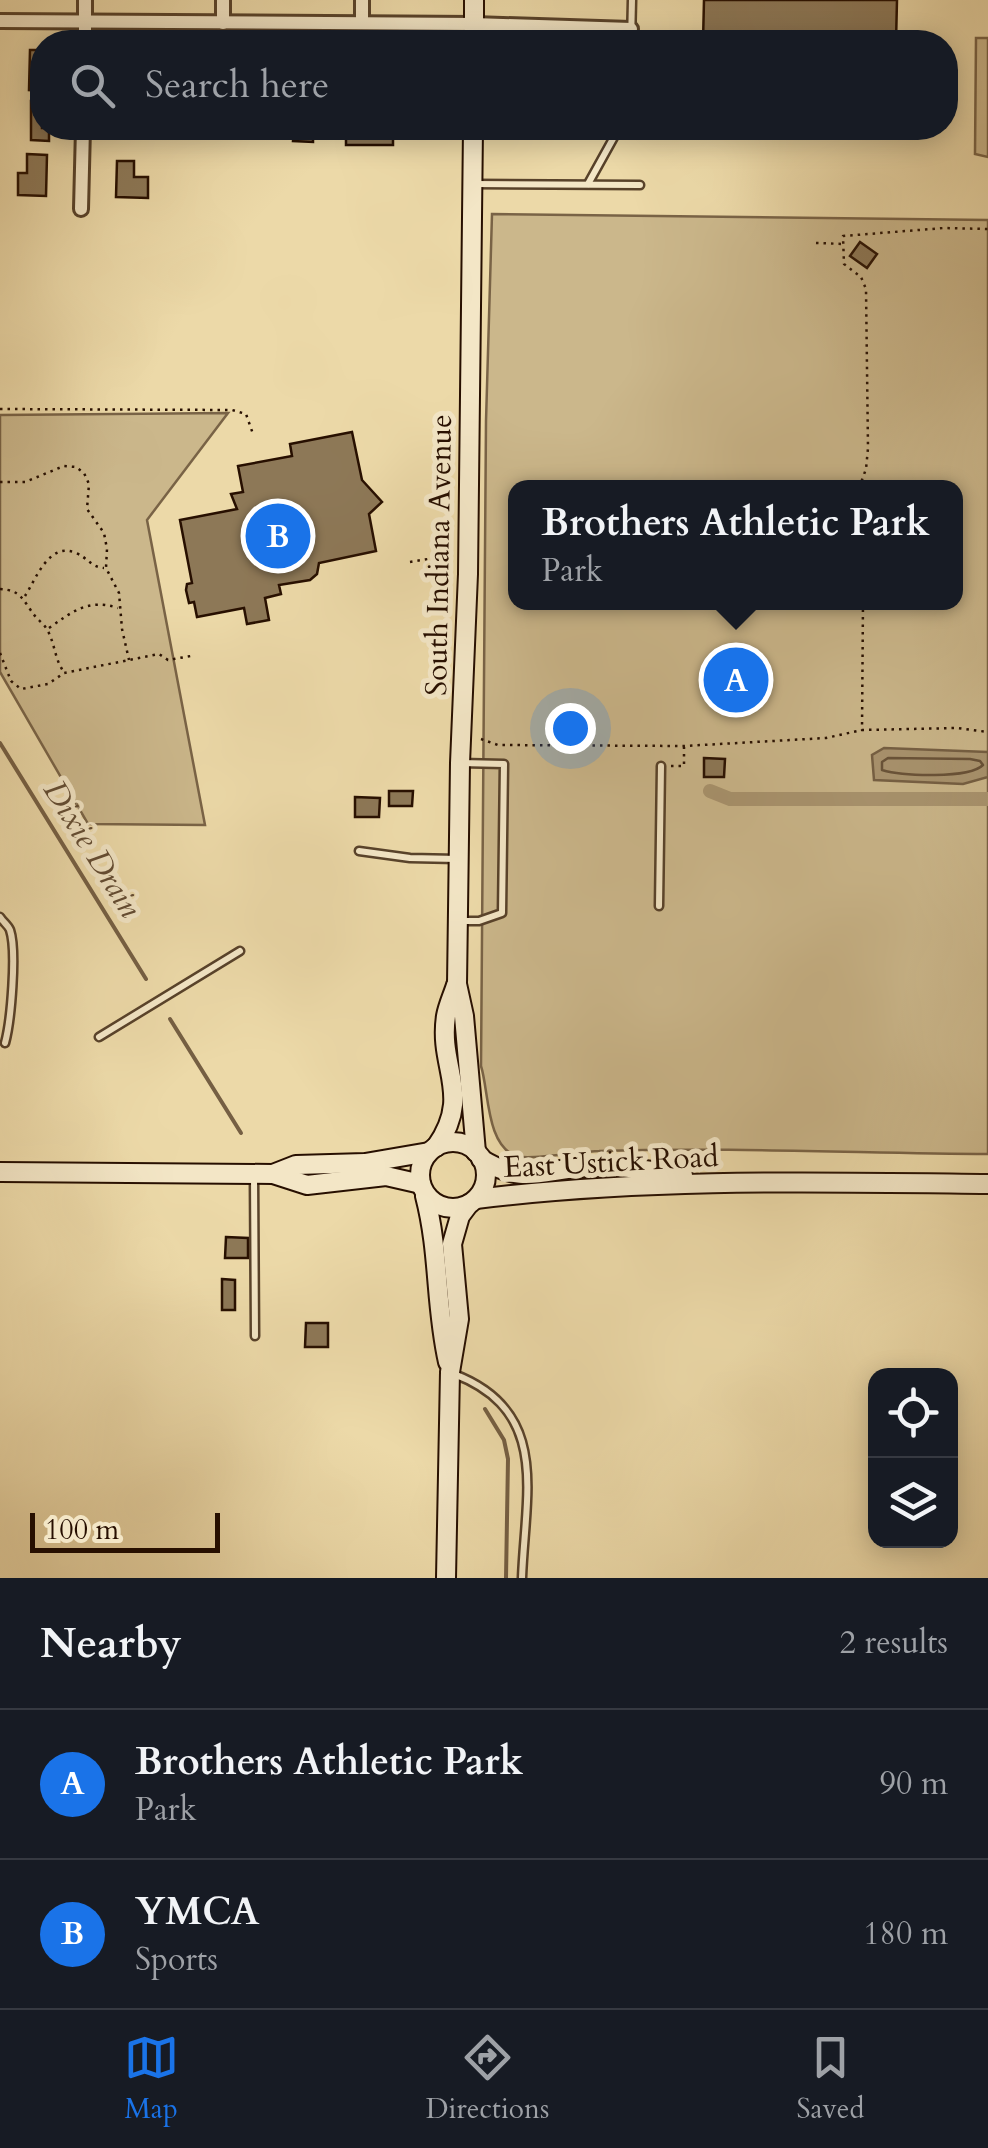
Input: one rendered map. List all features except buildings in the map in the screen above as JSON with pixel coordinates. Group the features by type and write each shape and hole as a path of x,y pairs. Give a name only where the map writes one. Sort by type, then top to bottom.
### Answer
{"main road":[{"path":"474,0 474,30"},
{"name":"South Indiana Avenue","path":"473,140 468,555 456,984 464,1016 478,1155"},
{"name":"South Indiana Avenue","path":"432,1150 449,1129 454,1113 446,1016 456,984"},
{"path":"263,1174 296,1165 365,1163 461,1144 478,1155 484,1184 460,1216 452,1244 460,1320 450,1372 446,1578"},
{"path":"432,1150 421,1167 422,1188 436,1236 440,1326 450,1372"},
{"name":"East Ustick Road","path":"478,1155 525,1176 586,1167 623,1167 748,1182"},
{"path":"0,1172 263,1174 307,1185 386,1176 422,1188 444,1207 473,1201"},
{"name":"East Ustick Road","path":"473,1201 601,1186 748,1182 988,1184"}],"street":[{"path":"85,0 85,30"},
{"path":"223,0 223,22"},
{"path":"362,0 362,23"},
{"path":"0,21 362,23 440,30"},
{"path":"81,209 83,140"}],"lane":[{"path":"631,30 632,0"},
{"path":"588,184 612,140"},
{"path":"473,184 640,184"},
{"path":"457,920 502,913 504,764 460,762"},
{"path":"659,906 661,766"},
{"path":"359,851 410,858 458,858"},
{"path":"0,918 10,930 12,953 10,1024 5,1042"},
{"path":"99,1037 240,951"},
{"path":"256,1336 263,1174"},
{"path":"450,1372 477,1383 506,1408 521,1430 527,1458 522,1578"}],"path":[{"path":"862,480 868,448 866,289 861,278 844,264 844,236 944,228 988,229"},
{"path":"816,243 844,244"},
{"path":"0,409 232,410 246,414 253,434"},
{"path":"0,482 25,482 64,466 76,467 84,474 89,484 87,509 104,533 108,549 106,568 119,593 129,660"},
{"path":"24,597 48,558 61,552 75,552 95,567 106,568"},
{"path":"410,562 442,555 468,555"},
{"path":"0,589 13,590 24,597 38,621 47,628 57,663 64,673"},
{"path":"47,628 73,609 88,604 120,608"},
{"path":"862,730 864,610"},
{"path":"0,654 11,681 20,689 48,684 64,673 160,654 168,660 191,656"},
{"path":"481,739 498,745 684,746 826,738 862,730 957,728 988,732"},
{"path":"661,766 684,766 684,746"}],"shaded area":[{"path":"976,38 988,38 988,157 975,154"},
{"path":"492,214 988,220 988,1154 647,1150 516,1156 506,1150 494,1129 481,1066 486,421"},
{"path":"228,413 147,520 205,825 88,824 0,672 0,415"}],"water":[{"path":"884,748 988,752 988,777 963,784 874,780 872,755"}],"waterway":[{"name":"Dixie Drain","path":"0,743 146,979"},
{"path":"710,791 730,799 988,799"},
{"name":"Dixie Drain","path":"170,1019 241,1133"},
{"name":"Dixie Drain","path":"485,1409 504,1440 508,1459 506,1578"}],"place":[{"name":"YMCA","path":"278,536"},
{"name":"Brothers Athletic Park","path":"736,680"}]}
